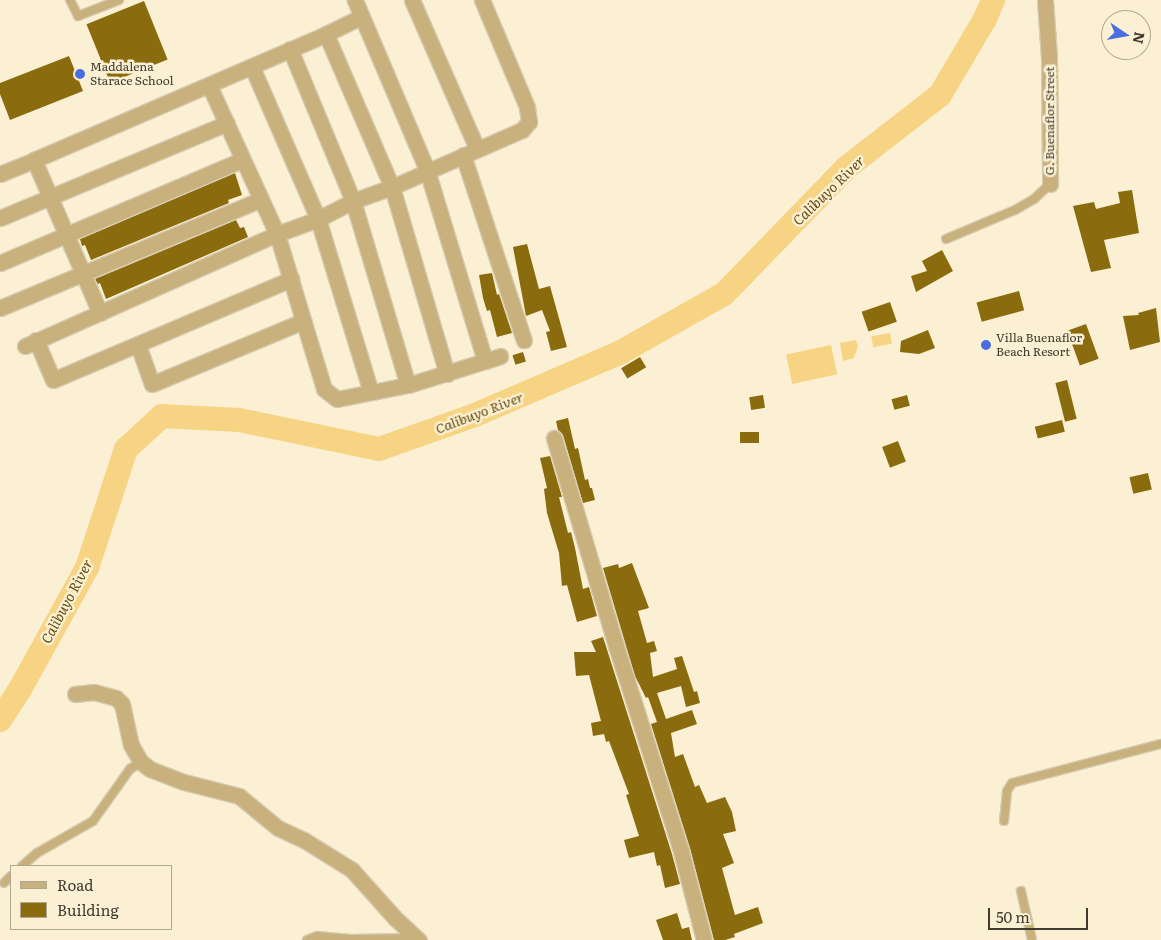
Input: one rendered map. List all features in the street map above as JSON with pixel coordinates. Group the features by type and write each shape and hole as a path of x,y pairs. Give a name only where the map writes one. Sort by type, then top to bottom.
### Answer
{"street":[{"path":"355,0 427,170 485,361"},
{"path":"412,0 470,152 524,340"},
{"path":"291,278 53,380 31,343 277,234 318,219 353,201 392,187 427,170 522,130 529,122 527,107 482,0"},
{"name":"G. Buenaflor Street","path":"1046,0 1049,57 1050,184"},
{"path":"0,174 252,67 361,17"},
{"path":"326,34 392,187 447,374"},
{"path":"290,49 353,201 384,298 408,385"},
{"path":"252,67 318,219 371,392"},
{"path":"209,85 277,234 324,389 337,399 408,385 500,356"},
{"path":"0,218 227,123"},
{"path":"34,160 100,313"},
{"path":"0,263 242,160"},
{"path":"0,308 260,200"},
{"path":"138,345 152,384 303,321"},
{"path":"554,438 616,646 681,851 704,940"},
{"path":"75,694 94,692 116,698 122,704 131,745 141,762 150,769 184,782 239,796 278,828 304,840 352,870 418,939"}],"lane":[{"path":"70,0 78,16 119,0"},
{"name":"G. Buenaflor Street","path":"946,239 1034,200 1050,184"},
{"path":"1004,821 1007,791 1012,784 1161,744"},
{"path":"23,865 37,852 93,822 130,769 141,762"},
{"path":"4,883 10,877"},
{"path":"1021,891 1032,940"},
{"path":"307,940 317,936 351,939 418,939"}],"shaded area":[{"path":"890,333 892,344 873,347 871,336"},
{"path":"856,340 858,346 854,358 843,361 840,343"},
{"path":"831,345 837,374 792,384 786,355"}],"building":[{"path":"144,1 168,59 110,83 87,24"},
{"path":"69,56 83,91 10,120 0,94 0,83"},
{"path":"235,173 242,195 228,200 229,203 91,260 85,245 82,246 80,239"},
{"path":"1132,190 1139,233 1104,240 1111,268 1091,272 1073,206 1094,202 1096,209 1120,203 1118,192"},
{"path":"236,220 240,228 244,227 248,237 106,299 100,283 98,284 95,279"},
{"path":"527,244 539,289 550,286 567,347 551,351 546,332 550,331 542,310 526,316 513,247"},
{"path":"942,250 953,271 916,292 911,276 927,271 922,261"},
{"path":"492,273 497,295 499,294 512,333 497,337 490,310 487,311 483,298 479,275"},
{"path":"1019,291 1024,310 982,322 976,302"},
{"path":"890,302 897,322 868,332 862,312"},
{"path":"1156,308 1160,342 1130,350 1123,316 1139,315 1138,313"},
{"path":"1086,324 1099,359 1080,366 1067,331"},
{"path":"928,330 935,348 919,354 900,352 901,341"},
{"path":"523,352 526,362 515,365 512,355"},
{"path":"640,357 646,367 627,379 621,368"},
{"path":"1067,380 1077,419 1065,422 1055,383"},
{"path":"763,395 765,408 751,410 749,397"},
{"path":"907,395 910,406 894,410 892,399"},
{"path":"568,418 575,449 578,448 585,480 588,479 595,500 583,503 563,435 558,430 556,421"},
{"path":"1062,420 1065,432 1038,438 1035,427"},
{"path":"740,432 759,432 759,443 740,443"},
{"path":"898,441 906,462 890,468 882,447"},
{"path":"550,456 562,497 559,497 568,533 571,532 575,548 583,589 589,587 597,616 577,622 567,585 562,586 559,553 547,513 544,489 547,488 540,458"},
{"path":"1148,473 1152,490 1133,494 1129,477"},
{"path":"632,563 649,608 638,611 647,643 654,641 657,651 650,653 653,677 677,669 674,658 682,656 694,692 697,691 700,703 686,707 681,686 657,693 666,719 692,710 697,724 671,733 675,757 683,754 695,787 699,785 707,803 725,797 732,812 736,831 723,834 734,863 722,868 735,915 758,907 763,923 734,934 735,937 725,940 714,940 690,848 651,724 657,722 648,697 646,698 635,676 603,568 618,564 619,568"},
{"path":"603,637 680,884 665,888 660,865 657,866 654,852 629,858 624,840 639,836 626,795 629,794 609,741 606,742 604,734 593,736 591,723 601,721 589,675 576,676 574,652 596,652 591,641"},
{"path":"677,913 682,929 689,927 692,940 663,940 656,920"}],"waterway":[{"name":"Calibuyo River","path":"0,720 19,691 87,568 126,449 162,416 239,420 379,449 475,415 621,352 724,294 846,168 940,95 985,19 993,0"}],"place":[{"name":"Maddalena Starace School","path":"80,74"},
{"name":"Villa Buenaflor Beach Resort","path":"986,345"}]}
